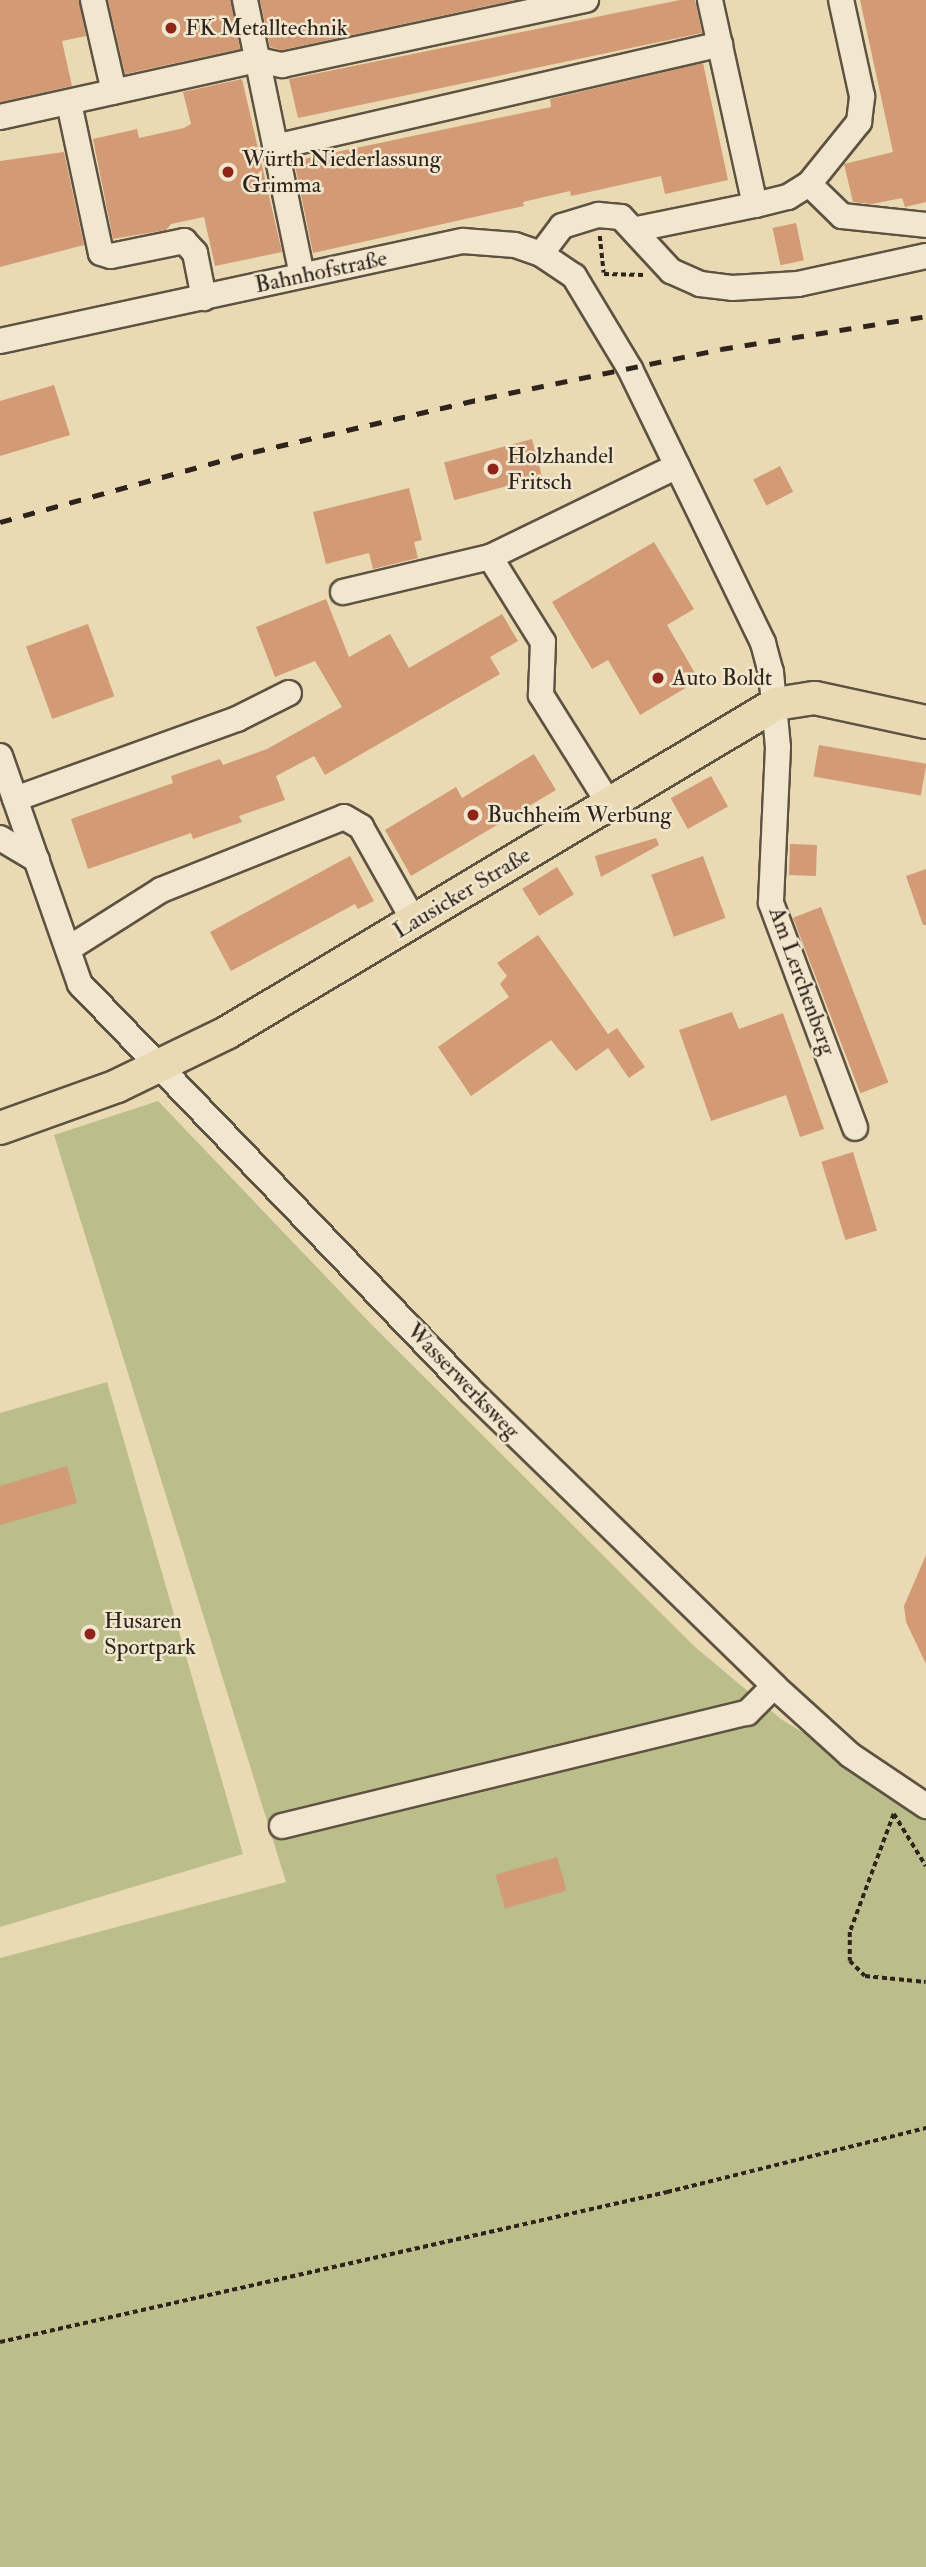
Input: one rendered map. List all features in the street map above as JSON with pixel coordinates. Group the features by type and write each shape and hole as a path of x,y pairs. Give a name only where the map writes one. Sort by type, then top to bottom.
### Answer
{"main road":[{"name":"Lausicker Straße","path":"0,1128 161,1066 228,1032 776,705 815,698 926,722"}],"street":[{"path":"93,0 114,92"},
{"path":"245,0 302,275"},
{"path":"0,117 258,60 282,65 586,0"},
{"path":"710,0 755,205"},
{"path":"637,229 788,197 809,184 859,122 862,96 841,0"},
{"path":"275,147 720,44"},
{"path":"69,103 101,253 111,256 184,241 194,253 204,298"},
{"path":"809,184 842,216 926,225"},
{"path":"541,254 562,226 598,215 621,217 637,229 662,262 699,284 732,288 798,284 926,256"},
{"name":"Bahnhofstraße","path":"0,341 463,241 515,245 541,254 574,276 609,329 677,466"},
{"path":"343,592 490,557 677,466"},
{"name":"Am Lerchenberg","path":"677,466 762,643 776,705 778,747 771,903 855,1128"},
{"path":"490,557 542,642 541,695 609,804"},
{"path":"15,799 237,719 289,693"},
{"name":"Wasserwerksweg","path":"0,756 80,984 470,1390 774,1686 898,1803 926,1806"},
{"path":"68,948 160,890 344,817 361,827 414,921"},
{"path":"0,838 37,860"},
{"path":"282,1826 747,1713 774,1686"}],"path":[{"path":"589,300 604,274 598,215"},
{"path":"604,274 648,275 662,262"},
{"path":"898,1803 926,1866"},
{"path":"898,1803 850,1932 850,1961 865,1976 926,1982"},
{"path":"0,2342 667,2192 926,2128"}],"green space":[{"path":"158,1101 371,1324 694,1646 781,1719 926,1808 926,2567 0,2567 0,1958 286,1882 54,1135"},
{"name":"Husaren Sportpark","path":"107,1382 243,1854 0,1927 0,1413"}],"building":[{"path":"0,0 79,0 86,36 62,41 72,86 0,102"},
{"name":"FK Metalltechnik","path":"108,0 231,0 240,49 125,74"},
{"path":"260,0 515,0 282,50 270,47"},
{"path":"680,0 695,0 702,33 298,118 289,79"},
{"path":"860,0 926,0 926,202 905,207 902,198 872,204 853,202 844,164 893,152"},
{"path":"703,63 728,180 665,194 661,176 571,196 570,191 523,202 524,206 313,253 294,161 551,107 550,99"},
{"path":"242,79 282,252 215,266 204,217 171,224 166,230 113,239 93,139 137,129 139,138 184,128 191,124 183,92"},
{"path":"64,152 84,245 0,267 0,161"},
{"path":"796,223 804,260 780,265 773,228"},
{"path":"54,385 70,435 0,456 0,401"},
{"name":"Holzhandel Fritsch","path":"532,439 542,477 454,500 444,463"},
{"path":"780,466 793,492 766,505 753,480"},
{"path":"409,488 422,540 414,542 418,558 373,569 369,553 326,564 313,512"},
{"path":"654,542 694,609 667,625 699,680 640,715 608,660 592,669 552,602"},
{"path":"326,599 349,657 390,634 409,668 502,614 518,641 490,657 500,674 325,775 314,756 276,776 285,800 239,816 242,822 193,839 191,833 88,869 71,819 173,783 171,776 220,759 223,765 267,749 342,707 315,661 275,677 256,627"},
{"path":"88,624 114,696 52,719 26,647"},
{"path":"819,745 926,764 921,795 813,777"},
{"name":"Buchheim Werbung","path":"534,754 556,790 411,876 385,830 456,787 462,798"},
{"path":"711,776 728,807 688,829 671,798"},
{"path":"656,838 659,845 601,877 595,856"},
{"path":"790,844 817,845 816,876 789,875"},
{"path":"350,856 374,901 358,909 355,904 231,971 210,932"},
{"path":"703,856 726,918 674,937 651,875"},
{"path":"557,867 574,894 539,916 522,889"},
{"path":"926,869 926,925 923,925 906,876"},
{"path":"821,907 888,1083 860,1093 793,918"},
{"path":"538,935 608,1034 617,1028 645,1067 629,1078 608,1048 576,1071 551,1040 471,1096 438,1047 509,997 500,984 507,976 497,963"},
{"path":"732,1012 739,1029 783,1013 824,1129 800,1137 786,1095 711,1121 679,1030"},
{"path":"853,1152 877,1230 845,1240 821,1162"},
{"path":"67,1466 77,1503 0,1525 0,1486"},
{"path":"926,1555 926,1664 906,1622 904,1606"},
{"path":"557,1857 567,1891 505,1908 495,1875"}],"railway":[{"path":"0,522 253,452 485,398 721,349 926,316"}],"place":[{"name":"FK Metalltechnik","path":"171,28"},
{"name":"Würth Niederlassung Grimma","path":"228,172"},
{"name":"Holzhandel Fritsch","path":"493,469"},
{"name":"Auto Boldt","path":"658,678"},
{"name":"Buchheim Werbung","path":"473,815"},
{"name":"Husaren Sportpark","path":"90,1634"}]}
